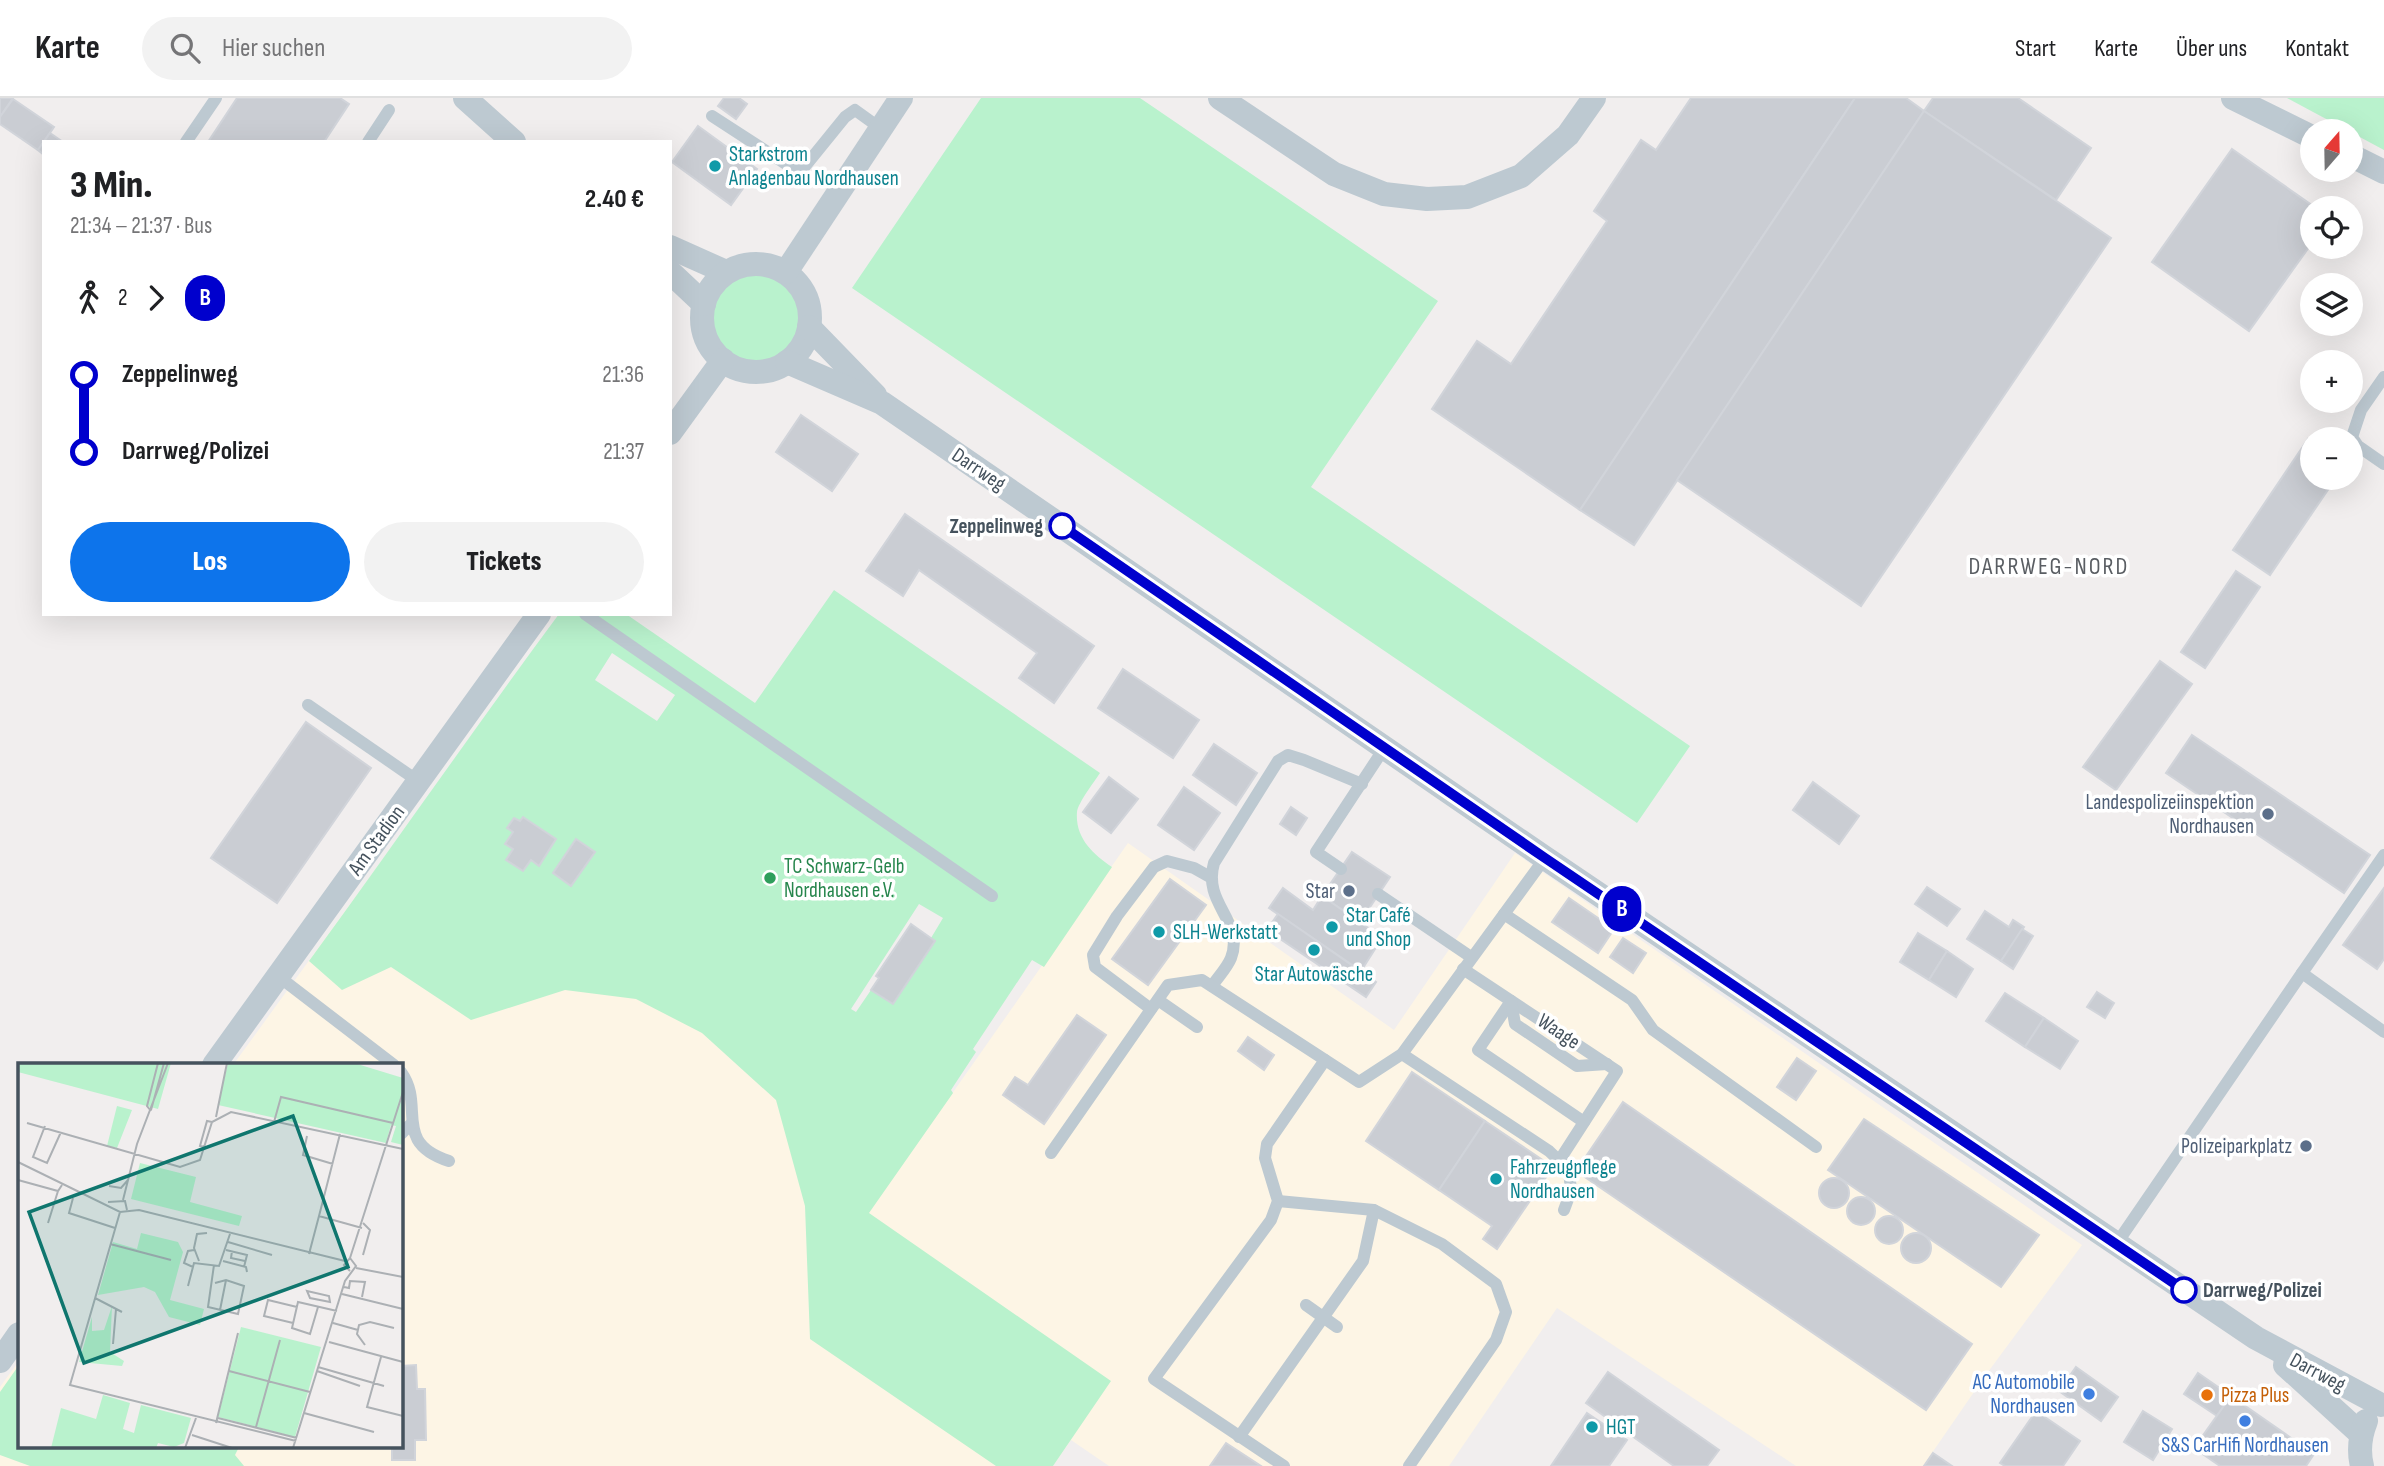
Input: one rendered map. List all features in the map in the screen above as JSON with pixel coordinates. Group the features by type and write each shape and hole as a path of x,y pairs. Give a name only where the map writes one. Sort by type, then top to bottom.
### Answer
{"street":[{"path":"465,98 512,140"},
{"path":"786,272 901,98"},
{"path":"1220,98 1334,174 1384,194 1427,199 1467,197 1521,176 1568,135 1594,98"},
{"path":"2233,98 2300,130"},
{"path":"2363,162 2384,172"},
{"path":"672,248 726,272"},
{"path":"752,264 770,265 786,272 798,283 806,296 810,312 805,341 797,353 771,370 754,372 738,369 723,360 712,349 705,335 702,319 704,304 715,281 726,272 752,264"},
{"path":"672,274 704,304"},
{"name":"Darrweg","path":"809,327 882,403"},
{"path":"672,430 723,360"},
{"name":"Darrweg","path":"787,362 882,403 1545,858 2256,1338 2382,1404 2366,1421 2361,1434 2256,1338"},
{"name":"Am Stadion","path":"215,1063 538,616"},
{"path":"0,1361 18,1335"},
{"path":"2361,1434 2359,1448 2362,1466"}],"lane":[{"path":"187,140 216,98"},
{"path":"369,140 389,110"},
{"path":"712,116 789,166 802,170 845,117 855,110 880,128"},
{"path":"2384,377 2361,410 2352,436 2358,446 2384,464"},
{"path":"588,616 992,896"},
{"path":"308,705 418,781"},
{"path":"1341,869 1316,852 1385,747"},
{"path":"1212,986 1231,958 1235,937 1216,900 1210,877 1214,863 1278,761 1288,755 1296,757 1362,784"},
{"path":"2117,1243 2384,855"},
{"path":"1051,1153 1168,985 1202,980 1359,1082 1402,1054 1545,858"},
{"path":"1198,1027 1155,1005 1095,967 1093,955 1117,916 1154,867 1167,861 1194,868 1210,877"},
{"path":"1378,894 1471,957"},
{"path":"1504,914 1632,1000 1653,1030 1816,1147"},
{"path":"1463,970 1617,1071 1559,1161"},
{"path":"2302,973 2384,1032"},
{"path":"278,976 391,1063"},
{"path":"1511,1001 1478,1050 1584,1122"},
{"path":"1402,1054 1549,1151 1569,1170 1571,1191 1564,1210"},
{"path":"1284,1466 1154,1380 1271,1220 1278,1200 1265,1158 1268,1144 1325,1060"},
{"path":"402,1074 412,1099 411,1124 420,1144 436,1157 449,1161"},
{"path":"402,1133 411,1124"},
{"path":"1278,1200 1374,1210 1442,1244 1496,1284 1506,1312 1496,1340 1409,1466"},
{"path":"1240,1437 1363,1261 1374,1210"},
{"path":"1306,1304 1337,1328"}],"shaded area":[{"path":"415,815 909,1155 1128,843 1394,1030 1515,853 2082,1245 1985,1376 1923,1466 1796,1466 1557,1308 1449,1466 1109,1466 1071,1440 1053,1466 0,1466 0,1387 18,1362 18,1448 402,1448 402,1063 234,1063"}],"green space":[{"path":"981,98 1140,98 1438,301 1311,487 1690,746 1637,823 852,288"},
{"path":"2287,98 2384,98 2384,150 2363,139 2363,119 2326,119"},
{"path":"748,273 766,273 782,280 795,293 802,309 802,327 795,343 782,356 766,363 748,363 732,356 719,343 712,327 712,309 719,293 732,280"},
{"path":"834,590 1100,773 1080,803 1077,821 1087,844 1098,857 1112,867 1044,967 1032,960 973,1049 976,1052 951,1090 953,1093 869,1213 1111,1381 1053,1466 996,1466 810,1339 805,1206 776,1100 702,1033 636,999 565,990 471,1020 391,967 342,990 309,961 558,616 629,616 755,703","holes":["612,653 675,695 657,721 595,680","919,904 943,918 931,938 935,941 893,1004 871,990 856,1012 851,1009"]},
{"path":"18,1366 18,1448 238,1448 235,1455 244,1466 30,1466 0,1455 0,1392"}],"building":[{"path":"0,98 13,98 0,117"},
{"path":"237,98 340,98 349,104 325,140 209,140"},
{"path":"724,98 739,98 747,104 736,119 718,106"},
{"path":"1691,98 1855,98 1580,510 1432,409 1477,341 1511,364 1607,221 1594,211 1641,140 1656,150"},
{"path":"1855,98 1906,98 1924,111 1634,545 1580,510"},
{"path":"1933,98 2018,98 2091,148 2056,200 1924,111"},
{"path":"13,99 54,127 45,140 42,140 38,150 0,124 0,117"},
{"path":"1924,111 2111,238 1861,606 1677,480"},
{"name":"Starkstrom Anlagenbau Nordhausen","path":"698,126 757,169 731,205 672,162"},
{"path":"50,133 60,140 45,140"},
{"path":"2232,149 2300,197 2301,259 2249,331 2152,262"},
{"path":"801,415 858,454 832,491 776,452"},
{"path":"2300,451 2300,490 2328,490 2270,575 2233,550"},
{"path":"905,514 1094,646 1054,703 1019,678 1037,653 919,570 903,596 866,571"},
{"path":"2236,571 2260,587 2205,668 2181,652"},
{"path":"2160,661 2192,684 2116,790 2083,767"},
{"path":"1123,669 1199,720 1173,758 1098,708"},
{"path":"306,722 371,768 277,903 211,858"},
{"name":"Landespolizeiinspektion Nordhausen","path":"2192,735 2370,855 2344,893 2166,773"},
{"path":"1214,744 1257,773 1236,805 1193,775"},
{"path":"1109,777 1138,799 1111,833 1083,812"},
{"path":"1813,782 1859,816 1839,844 1793,810"},
{"path":"1184,787 1220,813 1194,850 1158,825"},
{"path":"1291,807 1307,818 1296,835 1280,824"},
{"path":"523,817 556,839 539,866 531,860 523,871 506,860 513,849 505,844 513,832 507,828 514,818 520,821"},
{"path":"576,839 595,852 571,886 553,873"},
{"path":"1352,852 1390,877 1360,922 1322,896"},
{"name":"SLH-Werkstatt","path":"1170,879 1206,905 1148,985 1112,959"},
{"path":"1927,887 1960,909 1947,926 1915,904"},
{"name":"Star Café und Shop","path":"1283,888 1313,910 1322,896 1374,932 1366,943 1375,949 1361,971 1269,908"},
{"path":"2384,888 2384,959 2377,969 2343,945"},
{"path":"1569,898 1614,929 1598,953 1552,922"},
{"path":"1985,911 2009,927 2013,920 2024,927 2001,961 1967,939"},
{"name":"Star Autowäsche","path":"1278,914 1376,982 1366,997 1267,930"},
{"path":"911,924 935,941 893,1004 871,990 879,978 876,976"},
{"path":"2022,929 2033,936 2013,969 2001,961"},
{"path":"1918,933 1947,951 1929,980 1900,962"},
{"path":"1623,938 1646,953 1633,973 1610,957"},
{"path":"1947,951 1973,969 1956,997 1929,980"},
{"path":"2097,992 2114,1003 2105,1018 2087,1007"},
{"path":"2005,993 2044,1018 2025,1047 1986,1021"},
{"path":"1077,1015 1106,1035 1044,1124 1003,1095 1015,1077 1028,1085"},
{"path":"2044,1018 2078,1041 2060,1069 2025,1047"},
{"path":"1248,1037 1274,1055 1264,1070 1238,1051"},
{"path":"1797,1058 1816,1071 1796,1100 1777,1087"},
{"path":"1412,1072 1485,1121 1439,1190 1366,1141"},
{"path":"1623,1102 1972,1344 1926,1410 1576,1171"},
{"path":"1864,1119 2039,1235 2001,1287 1828,1170"},
{"name":"Fahrzeugpflege Nordhausen","path":"1485,1121 1553,1167 1497,1249 1483,1239 1492,1226 1439,1190"},
{"path":"1834,1178 1844,1183 1849,1193 1844,1203 1834,1208 1824,1203 1819,1193 1824,1183"},
{"path":"1861,1197 1871,1201 1875,1211 1871,1221 1861,1225 1851,1221 1847,1211 1851,1201"},
{"path":"1889,1216 1899,1220 1903,1230 1899,1240 1889,1244 1879,1240 1875,1230 1879,1220"},
{"path":"1916,1233 1926,1238 1931,1248 1926,1258 1916,1263 1906,1258 1901,1248 1906,1238"},
{"path":"416,1365 417,1389 425,1389 426,1440 415,1440 415,1460 392,1460 392,1448 402,1448 402,1366"},
{"name":"AC Automobile Nordhausen","path":"2076,1367 2118,1397 2101,1421 2059,1391"},
{"path":"1608,1372 1719,1450 1707,1466 1674,1466 1586,1403"},
{"name":"Pizza Plus","path":"2198,1373 2231,1396 2217,1416 2184,1394"},
{"path":"2231,1396 2314,1454 2306,1466 2220,1466 2194,1448"},
{"path":"2036,1411 2080,1441 2063,1466 2005,1466 2000,1463"},
{"path":"2143,1411 2172,1429 2153,1460 2124,1442"},
{"name":"HGT","path":"1587,1413 1627,1440 1609,1466 1551,1466"},
{"path":"1226,1443 1261,1466 1210,1466"},
{"path":"1933,1453 1952,1466 1924,1466"}],"bus line":[{"name":"B","path":"1062,526 1545,858 2184,1290"}],"place":[{"name":"Starkstrom Anlagenbau Nordhausen","path":"715,166"},
{"name":"Zeppelinweg","path":"1062,526"},
{"name":"Landespolizeiinspektion Nordhausen","path":"2268,814"},
{"name":"TC Schwarz-Gelb Nordhausen e.V.","path":"770,878"},
{"name":"Star","path":"1349,891"},
{"name":"Star Café und Shop","path":"1332,927"},
{"name":"SLH-Werkstatt","path":"1159,932"},
{"name":"Star Autowäsche","path":"1314,950"},
{"name":"Polizeiparkplatz","path":"2306,1146"},
{"name":"Fahrzeugpflege Nordhausen","path":"1496,1179"},
{"name":"Darrweg/Polizei","path":"2184,1290"},
{"name":"AC Automobile Nordhausen","path":"2089,1394"},
{"name":"Pizza Plus","path":"2207,1395"},
{"name":"S&S CarHifi Nordhausen","path":"2245,1421"},
{"name":"HGT","path":"1592,1427"}],"district":[{"name":"DARRWEG-NORD","path":"2049,566"}]}
